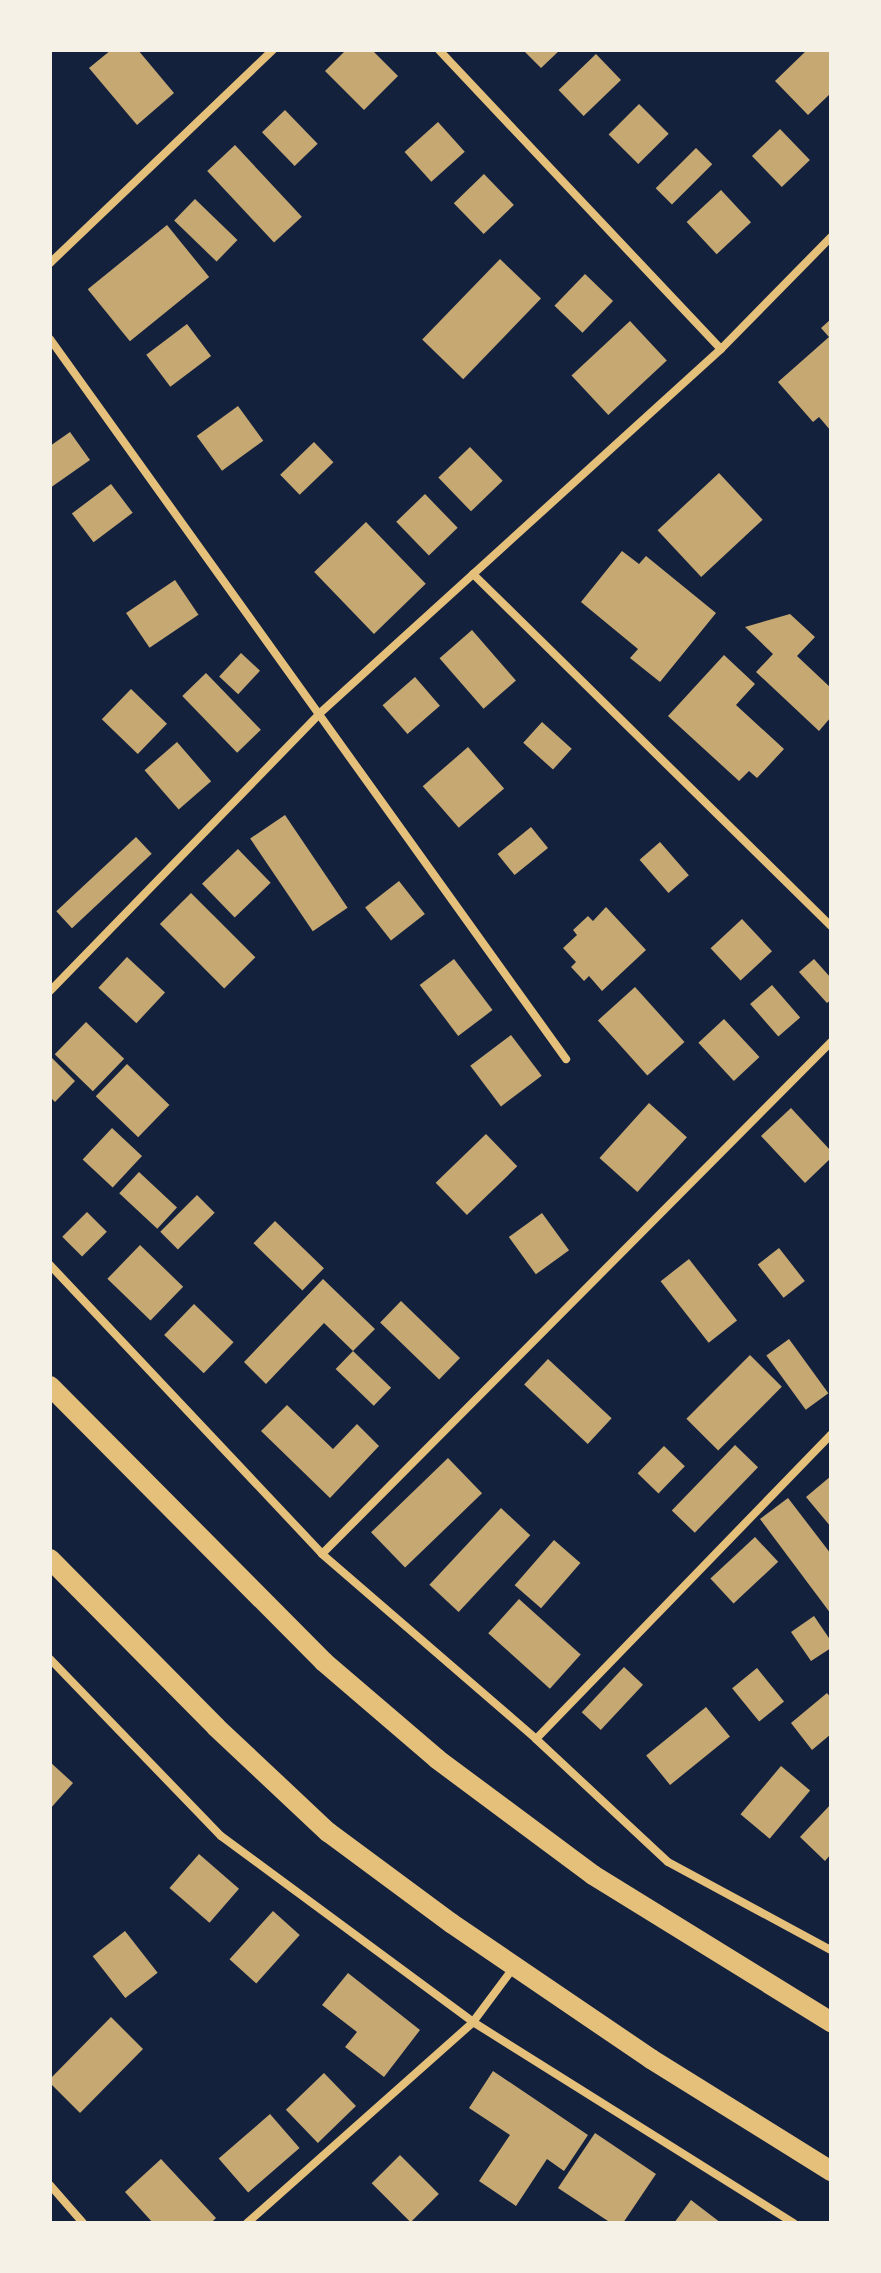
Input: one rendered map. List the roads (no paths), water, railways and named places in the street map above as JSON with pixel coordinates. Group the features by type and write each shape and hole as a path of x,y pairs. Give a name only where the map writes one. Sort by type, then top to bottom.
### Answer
{"main road":[{"path":"50,1386 324,1662 437,1759 593,1875 831,2022"},
{"path":"50,1559 216,1727 328,1832 651,2059 831,2171"}],"street":[{"path":"50,263 273,50"},
{"path":"439,50 721,349"},
{"path":"50,991 319,714 721,349 831,237"},
{"path":"50,339 566,1059"},
{"path":"473,574 831,926"},
{"path":"322,1554 831,1042"},
{"path":"50,1265 322,1554 536,1739 668,1862 831,1950"},
{"path":"536,1739 831,1435"},
{"path":"50,1659 221,1836 473,2022 794,2223"},
{"path":"247,2223 473,2022 515,1966"},
{"path":"50,2185 83,2223"}]}
